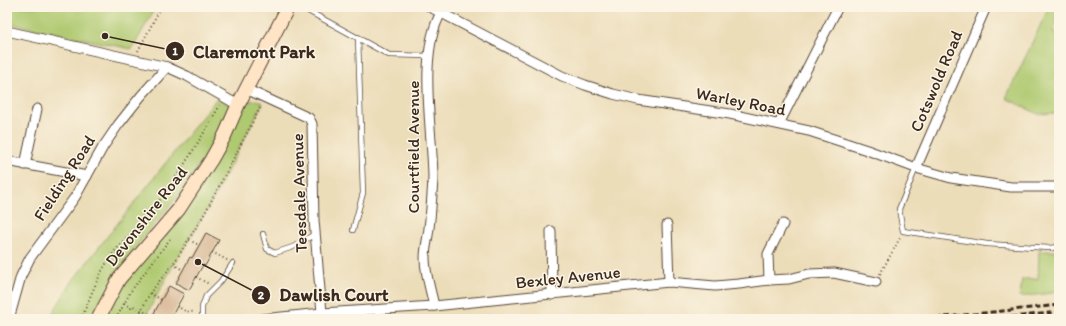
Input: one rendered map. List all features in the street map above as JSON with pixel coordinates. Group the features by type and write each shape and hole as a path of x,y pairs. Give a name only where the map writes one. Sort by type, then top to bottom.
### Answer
{"main road":[{"name":"Devonshire Road","path":"98,319 119,279 179,209 188,196 225,135 238,105 288,7"}],"street":[{"name":"Warley Road","path":"430,7 562,76 585,85 638,100 730,114 779,124 834,139 916,168 950,178 1011,187 1059,187"},
{"path":"779,124 838,7"},
{"name":"Cotswold Road","path":"916,168 986,7"},
{"name":"Courtfield Avenue","path":"434,306 425,258 431,213 433,178 429,107 430,56 431,41 436,23 441,13"},
{"path":"7,31 167,67 187,76 238,105"},
{"name":"Fielding Road","path":"9,319 21,276 30,258 74,197 103,147 118,125 167,67"},
{"name":"Teesdale Avenue","path":"246,89 309,118 312,124 316,234 322,313"},
{"path":"25,165 37,109"},
{"path":"7,161 87,176"},
{"path":"769,280 768,254 783,224"},
{"path":"667,225 669,282"},
{"path":"551,231 552,295"},
{"name":"Bexley Avenue","path":"262,319 322,313 434,306 669,282 715,286 789,279 809,274 834,273 876,282"}],"lane":[{"path":"301,7 389,55 430,56"},
{"path":"353,230 363,194 358,38"},
{"path":"916,168 899,209 903,231 987,244 1049,248 1059,247"},
{"path":"263,234 267,249 275,253 294,247 316,234"},
{"path":"200,319 206,296 221,281 233,263"}],"path":[{"path":"133,59 161,7"},
{"path":"82,319 94,286 106,265 115,251 148,216 172,184 199,142 224,97"},
{"path":"137,319 150,293 173,264 205,213 265,98"},
{"path":"876,282 903,231"},
{"path":"189,240 199,245"},
{"path":"212,252 233,263"},
{"path":"116,319 140,278 157,257"},
{"path":"173,264 183,270"},
{"path":"196,277 215,288"},
{"path":"150,293 162,300"},
{"path":"124,303 131,308 133,306 159,319"},
{"path":"176,306 185,311 194,312 202,307"}],"green space":[{"path":"7,7 156,7 132,49 7,23"},
{"path":"1049,7 1059,11 1059,18 1053,31 1059,34 1059,113 1038,114 1006,98"},
{"path":"217,98 231,106 206,155 179,195 142,239 113,280 91,319 50,319 73,280"},
{"path":"257,100 263,103 207,210 174,264 144,319 98,319 157,233 237,109 250,101"},
{"path":"1039,251 1059,251 1059,292 1020,297 1022,279 1038,279"}],"building":[{"path":"206,233 219,240 205,266 203,265 189,290 176,283 190,257 192,258"},
{"path":"169,286 184,294 170,319 166,319 154,313"}],"railway":[{"path":"927,319 1059,305"},
{"path":"993,319 1059,312"}],"place":[{"name":"Claremont Park","path":"105,36"},
{"name":"Dawlish Court","path":"198,262"}]}
